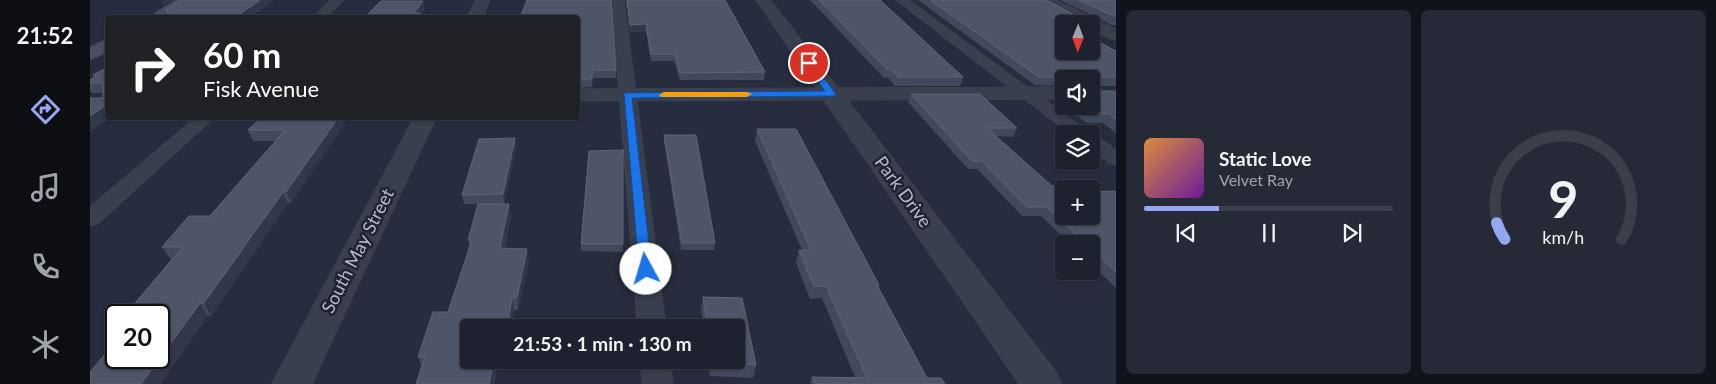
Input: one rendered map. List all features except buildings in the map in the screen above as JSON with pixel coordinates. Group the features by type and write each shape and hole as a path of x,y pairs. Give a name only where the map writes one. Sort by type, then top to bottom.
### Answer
{"street":[{"path":"160,15 187,0"},
{"path":"476,15 483,0"},
{"name":"Park Drive","path":"763,0 1042,384"},
{"path":"1044,0 1073,15"},
{"path":"1100,28 1116,36"},
{"path":"90,54 105,46"},
{"path":"580,95 1055,93"},
{"name":"South May Street","path":"292,384 424,120"}],"lane":[{"path":"321,15 338,0"},
{"path":"618,0 651,319"},
{"path":"902,0 1070,125"},
{"path":"90,219 203,120"},
{"path":"1100,147 1116,159"},
{"path":"656,369 658,384"}],"slow traffic":[{"path":"664,95 747,94"}],"route":[{"path":"646,269 627,95 831,94 809,63"}]}
